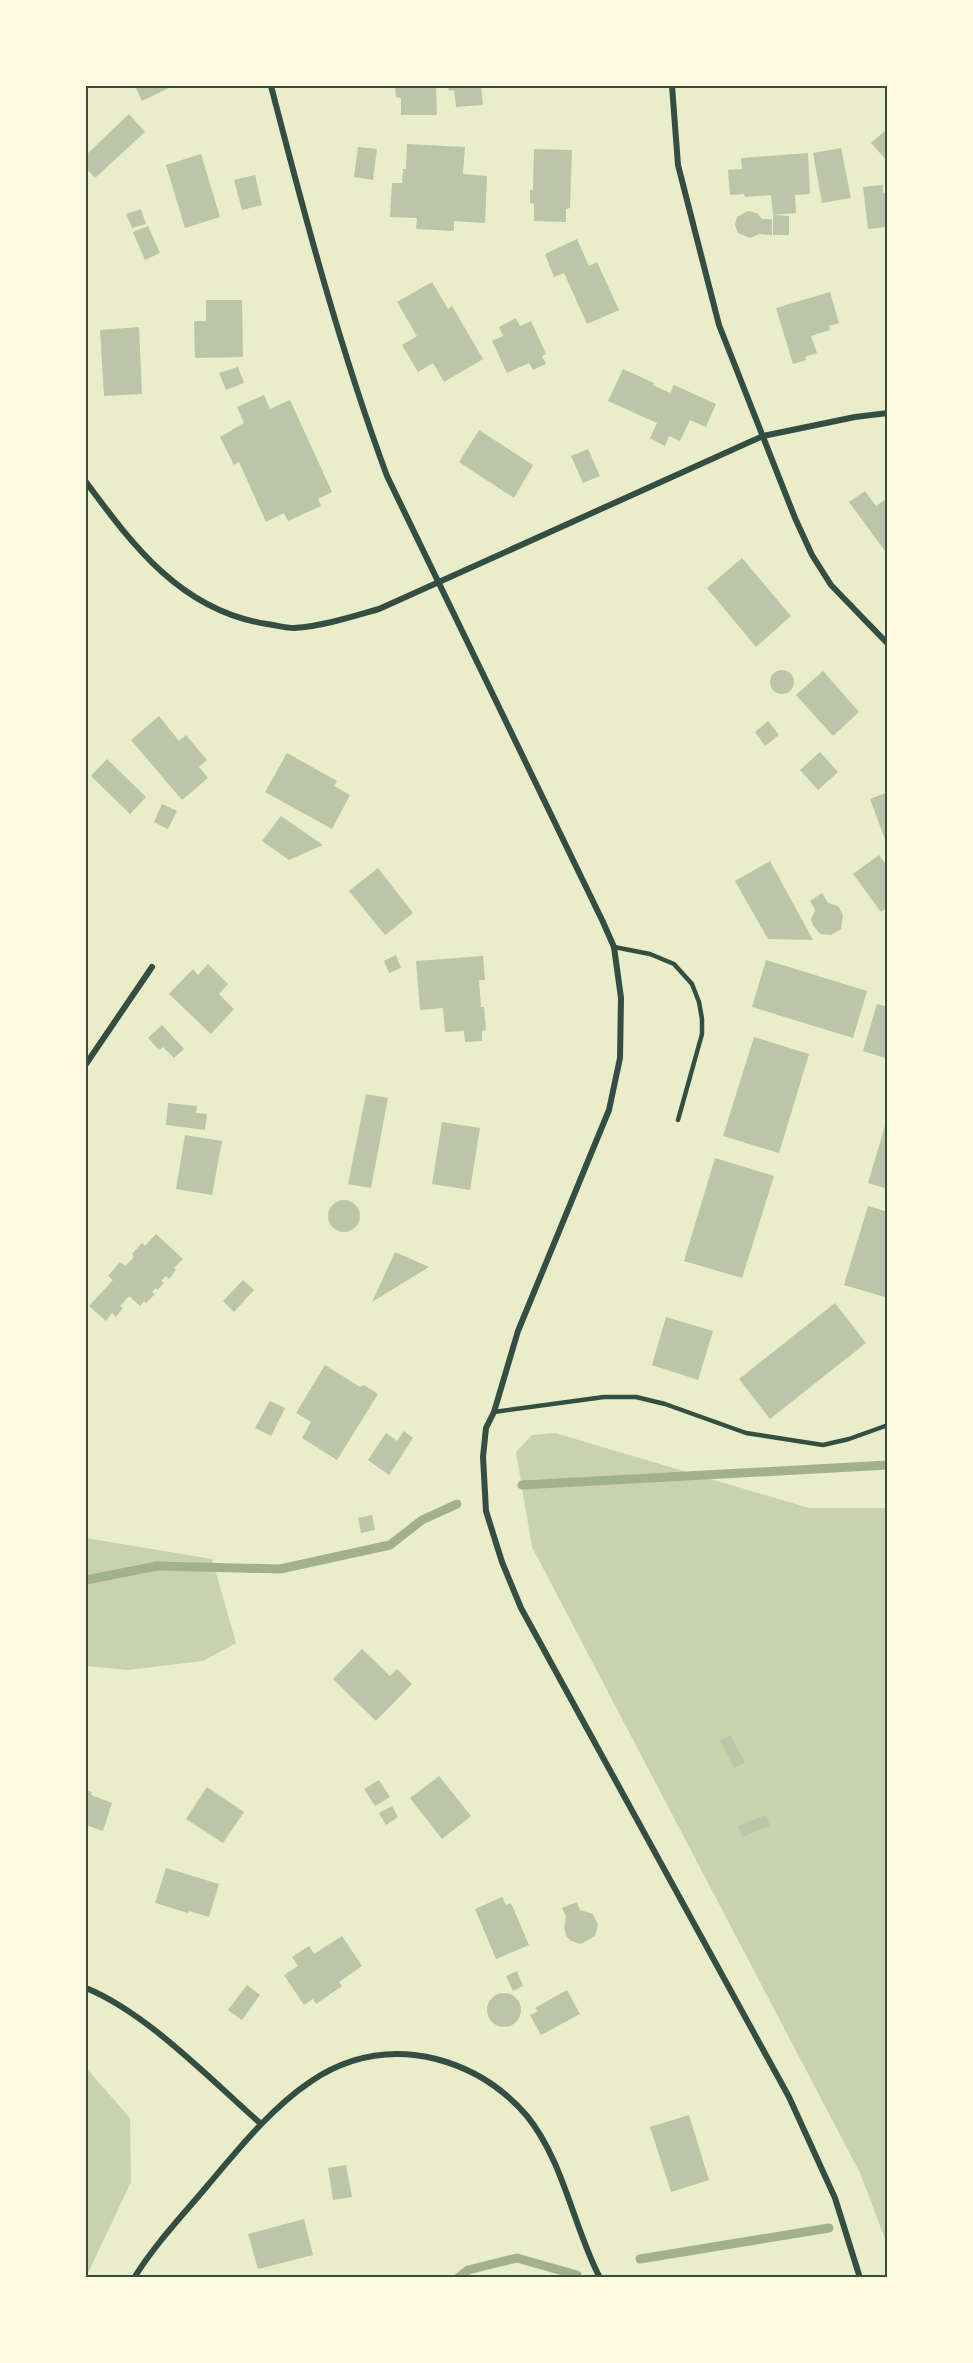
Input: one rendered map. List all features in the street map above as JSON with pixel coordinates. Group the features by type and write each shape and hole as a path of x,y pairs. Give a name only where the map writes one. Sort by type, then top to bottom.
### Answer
{"street":[{"path":"271,86 310,236 366,420 387,476 565,841 614,947 621,998 621,1030 620,1058 609,1110 518,1331 494,1412 486,1428 483,1456 486,1511 521,1608 789,2097 835,2198 860,2277"},
{"path":"672,86 678,165 719,325 795,518 812,555 831,585 855,613 888,644"},
{"path":"86,482 125,534 161,572 186,593 221,612 253,622 292,628 331,623 378,609 763,436 845,419 888,413"},
{"path":"86,1064 152,967"},
{"path":"86,1988 118,2004 151,2028 260,2123"},
{"path":"134,2277 163,2237 260,2123 295,2091 338,2065 362,2057 413,2054 457,2065 499,2089 529,2119 554,2163 582,2239 600,2277"}],"lane":[{"path":"614,947 650,954 674,964 692,984 699,1002 702,1034 678,1120"},
{"path":"494,1412 604,1397 636,1396 746,1433 823,1445 849,1439 888,1425"}],"green space":[{"path":"555,1433 809,1508 887,1508 887,2238 885,2239 860,2173 532,1547 516,1452 532,1435"},
{"path":"86,1538 212,1559 236,1643 203,1661 128,1670 86,1666"},
{"path":"86,2068 130,2118 131,2182 86,2277"}],"building":[{"path":"135,86 173,86 142,101"},
{"path":"395,86 436,86 437,115 401,115 401,98 396,97"},
{"path":"448,86 481,86 483,105 456,107 454,90 449,91"},
{"path":"129,114 145,132 95,178 86,168 86,155"},
{"path":"886,130 888,132 888,162 871,143"},
{"path":"407,144 465,147 463,174 487,176 485,223 454,221 454,231 416,229 417,218 390,217 392,183 402,183 403,169 406,169"},
{"path":"358,147 377,149 373,180 354,177"},
{"path":"841,148 851,198 822,203 813,153"},
{"path":"534,149 572,150 570,208 566,209 566,222 534,221 534,204 530,203 530,190 533,190"},
{"path":"808,153 810,194 795,195 796,213 773,215 771,195 745,197 744,194 730,195 728,170 742,169 741,158"},
{"path":"201,154 220,217 185,228 166,165"},
{"path":"255,175 262,205 242,210 234,180"},
{"path":"883,185 883,193 888,192 888,227 868,229 863,187"},
{"path":"141,209 146,224 132,228 126,214"},
{"path":"748,211 757,213 762,219 772,219 772,235 759,234 750,238 738,233 735,225 737,217"},
{"path":"773,215 789,216 789,235 773,235"},
{"path":"148,226 160,253 145,260 133,232"},
{"path":"577,239 589,266 597,262 619,310 587,324 564,273 554,277 545,254"},
{"path":"432,282 448,309 452,306 483,359 444,382 433,363 418,372 402,345 417,336 397,302"},
{"path":"830,292 839,323 829,326 830,330 811,336 817,353 793,364 776,308"},
{"path":"206,300 242,300 243,357 195,358 194,321 206,321"},
{"path":"516,318 520,326 531,321 546,354 542,356 546,364 533,370 529,363 507,373 492,341 503,336 499,327"},
{"path":"139,327 142,394 104,396 100,330"},
{"path":"238,367 244,383 226,390 219,373"},
{"path":"623,369 670,393 674,385 716,404 706,427 690,420 680,441 669,436 665,446 650,438 657,423 608,401"},
{"path":"264,395 270,409 290,400 332,492 318,499 321,506 288,521 284,513 266,522 239,462 234,465 220,437 244,423 237,407"},
{"path":"479,430 533,465 514,498 459,462"},
{"path":"588,449 600,476 583,483 571,456"},
{"path":"865,491 876,506 886,499 888,501 888,555 849,502"},
{"path":"742,558 791,616 756,647 707,588"},
{"path":"777,670 787,670 794,677 794,687 787,694 777,694 770,687 770,677"},
{"path":"823,671 859,712 833,736 796,695"},
{"path":"159,716 179,741 186,735 207,760 199,767 208,778 182,800 131,740"},
{"path":"768,721 779,735 765,746 755,732"},
{"path":"820,752 838,772 818,790 800,770"},
{"path":"287,753 337,781 334,786 350,795 332,829 265,792"},
{"path":"107,759 146,797 130,814 91,776"},
{"path":"888,792 888,845 887,845 870,799"},
{"path":"162,804 177,811 168,829 154,822"},
{"path":"281,816 323,845 289,860 262,841"},
{"path":"879,855 888,867 888,907 881,912 853,874"},
{"path":"770,861 813,940 768,939 735,881"},
{"path":"378,868 413,913 385,935 349,891"},
{"path":"822,893 828,903 838,906 843,915 841,929 831,935 820,934 811,920 815,910 810,901"},
{"path":"396,955 401,968 389,973 384,961"},
{"path":"483,956 485,980 479,980 486,1030 482,1031 482,1041 465,1042 464,1031 445,1032 443,1008 420,1010 416,961"},
{"path":"766,960 867,991 853,1038 752,1007"},
{"path":"208,964 228,984 219,994 234,1009 211,1034 169,994 193,969 198,975"},
{"path":"877,1004 888,1007 888,1059 863,1051"},
{"path":"162,1025 184,1049 174,1058 163,1047 159,1050 148,1038"},
{"path":"754,1037 809,1054 779,1153 723,1136"},
{"path":"366,1094 388,1098 371,1188 348,1184"},
{"path":"168,1103 197,1106 196,1113 207,1114 205,1130 166,1125"},
{"path":"888,1119 888,1189 868,1183"},
{"path":"442,1122 480,1128 470,1190 432,1184"},
{"path":"185,1135 222,1141 212,1195 176,1189"},
{"path":"715,1158 774,1176 742,1278 684,1261"},
{"path":"344,1200 355,1205 360,1216 355,1227 344,1232 333,1227 328,1216 333,1205"},
{"path":"868,1206 888,1212 888,1298 844,1285"},
{"path":"156,1234 183,1259 174,1268 176,1270 169,1279 166,1276 161,1281 164,1283 152,1292 155,1294 146,1303 144,1301 140,1306 129,1296 120,1306 123,1308 116,1317 112,1313 106,1321 89,1306 113,1280 108,1276 120,1262 125,1266 134,1257 132,1254 142,1243 145,1246"},
{"path":"395,1252 429,1267 372,1302"},
{"path":"243,1280 254,1290 234,1312 223,1301"},
{"path":"835,1303 866,1343 770,1419 739,1379"},
{"path":"666,1317 713,1331 698,1380 652,1365"},
{"path":"325,1365 360,1387 364,1385 378,1394 337,1460 302,1438 311,1422 296,1413"},
{"path":"270,1401 285,1408 271,1436 255,1428"},
{"path":"404,1431 413,1438 389,1475 368,1460 386,1433 397,1441"},
{"path":"372,1515 375,1530 361,1533 358,1518"},
{"path":"362,1649 390,1676 397,1669 412,1684 376,1721 333,1679"},
{"path":"730,1735 745,1762 734,1768 720,1741"},
{"path":"439,1776 471,1816 442,1839 410,1798"},
{"path":"379,1780 390,1797 375,1806 364,1789"},
{"path":"207,1787 244,1812 223,1843 186,1819"},
{"path":"86,1790 92,1792 91,1795 112,1803 103,1831 86,1825"},
{"path":"392,1806 398,1817 386,1825 379,1813"},
{"path":"766,1815 770,1826 742,1837 738,1826"},
{"path":"166,1868 219,1884 209,1917 155,1903"},
{"path":"502,1897 506,1905 511,1903 529,1945 496,1959 475,1909"},
{"path":"577,1902 580,1910 593,1914 598,1925 595,1936 581,1944 567,1937 564,1928 566,1917 562,1908"},
{"path":"342,1936 362,1966 339,1982 342,1986 316,2004 313,1999 304,2005 284,1975 298,1966 292,1957 309,1946 314,1954"},
{"path":"517,1971 523,1986 513,1991 506,1976"},
{"path":"247,1985 260,1995 242,2020 228,2010"},
{"path":"567,1990 580,2014 541,2035 530,2015 538,2011 535,2008"},
{"path":"504,1993 516,1998 521,2010 516,2022 504,2027 492,2022 487,2010 492,1998"},
{"path":"689,2115 709,2180 671,2192 650,2127"},
{"path":"346,2165 352,2197 333,2200 328,2168"},
{"path":"304,2219 313,2255 258,2269 248,2234"}],"waterway":[{"path":"522,1485 888,1465"},
{"path":"86,1580 157,1566 280,1569 390,1545 422,1520 457,1504"},
{"path":"640,2259 829,2228"},
{"path":"458,2278 468,2270 517,2258 577,2275"}]}
